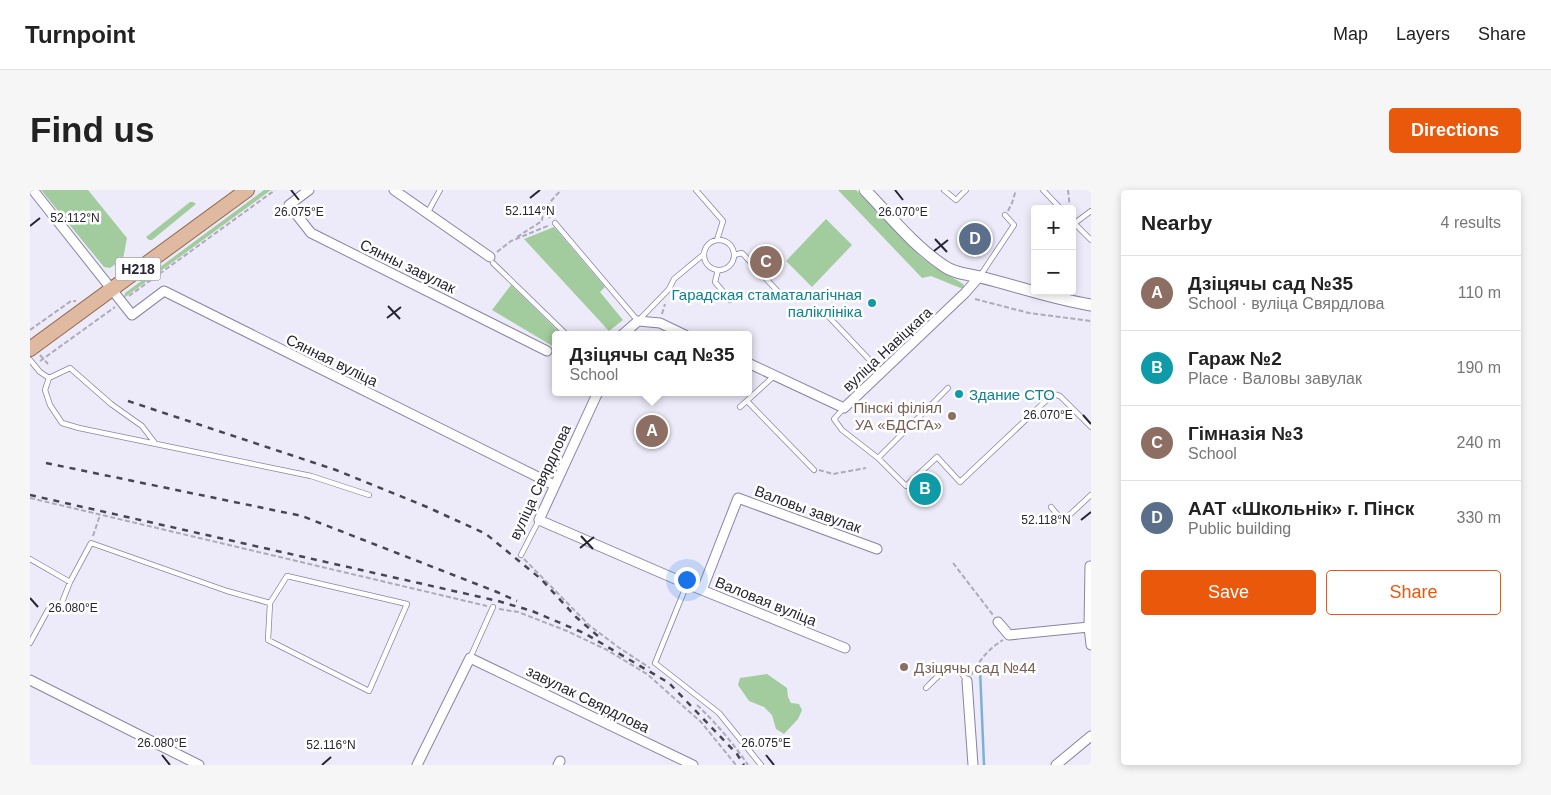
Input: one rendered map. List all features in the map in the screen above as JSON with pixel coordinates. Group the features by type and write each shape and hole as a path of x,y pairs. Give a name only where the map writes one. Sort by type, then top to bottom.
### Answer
{"main road":[{"name":"Н218","path":"30,349 247,190"}],"street":[{"name":"Сянная вуліца","path":"33,190 132,315 164,292 554,486"},
{"name":"Сянны завулак","path":"309,190 289,205 311,233 547,351"},
{"path":"394,190 492,260"},
{"path":"865,190 913,240 946,268 959,274 979,277 1067,301 1091,305"},
{"name":"вуліца Навіцкага","path":"752,365 844,408 882,374 979,277"},
{"path":"627,331 638,321 660,323 677,331"},
{"name":"вуліца Свярдлова","path":"539,520 596,396"},
{"name":"Валовы завулак","path":"702,590 738,498 877,549"},
{"name":"Валовая вуліца","path":"539,520 687,584 845,648"},
{"path":"1090,566 1089,627 1091,645"},
{"path":"998,622 1009,636 1089,627"},
{"path":"416,765 470,658"},
{"name":"завулак Свярдлова","path":"470,658 693,765"},
{"path":"30,680 199,765"},
{"path":"967,681 973,765"},
{"path":"1056,765 1091,736"}],"lane":[{"path":"429,210 440,190"},
{"path":"696,190 724,221 717,240"},
{"path":"944,190 956,200 966,190"},
{"path":"1043,190 1057,205"},
{"path":"1076,220 1091,211"},
{"path":"979,277 1014,225 1005,215"},
{"path":"555,223 638,321 669,289 674,279 704,254 708,244 717,240 727,242 734,250 731,264 723,270 714,269 706,263 704,254"},
{"path":"1076,225 1091,240"},
{"path":"734,255 742,253 784,298"},
{"path":"492,260 563,331"},
{"path":"718,270 715,282 730,300"},
{"path":"828,316 882,374"},
{"path":"30,360 49,378"},
{"path":"155,443 142,426 110,404 70,368 49,378 45,390 50,405 62,422 79,428 311,476 369,495"},
{"path":"740,407 775,375"},
{"path":"878,458 948,388"},
{"path":"844,408 834,419 840,428 878,458 906,486 937,457 960,482 1053,394 1060,396 1091,427"},
{"path":"747,401 816,470"},
{"path":"1051,507 1063,521 1091,495"},
{"name":"вуліца Свярдлова","path":"521,555 539,520"},
{"path":"30,643 48,610 59,610 70,582 91,544 227,591 270,603"},
{"path":"30,559 70,582"},
{"path":"287,576 408,604 369,692 268,640 270,603 287,576"},
{"path":"687,584 656,662 719,713 761,765"},
{"path":"470,658 493,607"},
{"path":"926,688 948,668 953,667 967,681"}],"path":[{"path":"34,364 274,190"},
{"path":"492,260 511,241 542,221 543,210 561,190"},
{"path":"1005,215 1012,204 1016,190"},
{"path":"1068,190 1070,205"},
{"path":"511,241 555,223 543,210"},
{"path":"660,323 669,289"},
{"path":"975,299 1028,313 1091,321"},
{"path":"30,330 72,301 79,302"},
{"path":"816,470 833,474 866,468"},
{"path":"30,498 518,612 567,631 607,650 647,674 701,722 736,765"},
{"path":"91,544 100,514"},
{"path":"521,555 590,626 657,672"},
{"path":"953,563 998,622"},
{"path":"967,681 990,648 1009,636"},
{"path":"694,702 727,738 748,765"}],"green space":[{"path":"41,190 88,190 127,238 123,259 110,268 104,267"},
{"path":"264,190 271,190 124,298 125,293"},
{"path":"838,190 856,190 921,257 964,285 963,289 931,276 922,278"},
{"path":"190,202 196,204 152,240 146,237"},
{"path":"826,219 852,245 812,287 786,261"},
{"path":"554,227 605,287 600,292 623,320 609,331 524,239"},
{"path":"511,285 558,331 552,331 552,346 492,310"},
{"path":"767,674 787,688 791,703 799,704 802,710 798,719 784,734 776,729 772,715 764,707 749,701 738,685 740,678"}],"waterway":[{"path":"980,669 984,765"}],"railway":[{"path":"128,401 336,470 427,507 486,534 541,579 576,617 599,637"},
{"path":"46,463 302,516 517,601"},
{"path":"30,495 498,601 532,611 584,633 669,683 737,754 744,765"}],"place":[{"name":"ААТ «Школьнік» г. Пінск","path":"975,239"},
{"name":"Гімназія №3","path":"766,262"},
{"name":"Гарадская стаматалагічная паліклініка","path":"872,303"},
{"name":"Здание СТО","path":"959,394"},
{"name":"Пінскі філіял УА «БДСГА»","path":"952,416"},
{"name":"Дзіцячы сад №35","path":"652,431"},
{"name":"Гараж №2","path":"925,489"},
{"name":"Дзіцячы сад №44","path":"904,667"}]}
